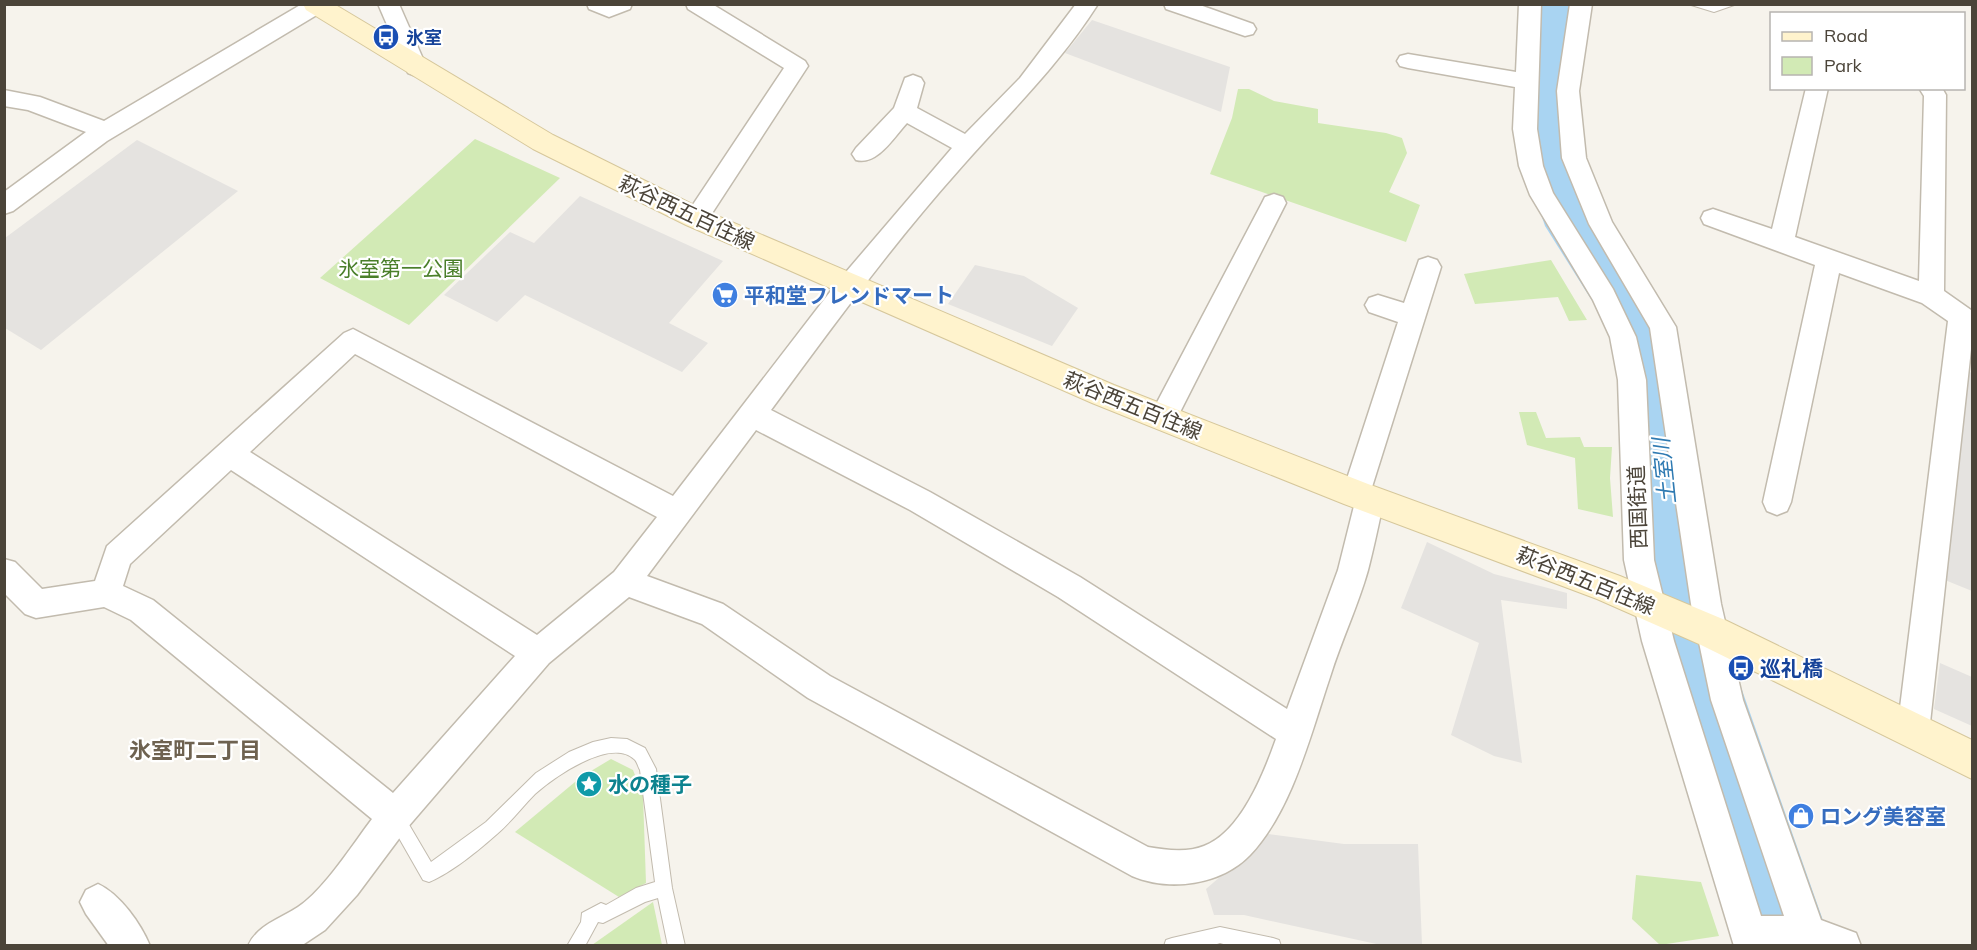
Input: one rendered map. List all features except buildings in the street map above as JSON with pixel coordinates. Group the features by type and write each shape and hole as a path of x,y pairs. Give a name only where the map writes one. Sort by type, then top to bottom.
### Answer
{"main road":[{"name":"萩谷西五百住線","path":"316,5 416,68 543,142 696,218 849,286 1163,418 1363,496 1598,583 1683,619 1972,760"}],"street":[{"path":"388,4 416,68"},
{"path":"597,4 609,10 622,4"},
{"path":"696,4 797,66 696,218"},
{"path":"1174,4 1245,29"},
{"name":"西国街道","path":"1530,4 1526,129 1531,166 1542,195 1604,296 1623,338 1632,380 1639,560 1683,619 1782,938"},
{"path":"1581,4 1568,91 1574,158 1601,225 1663,327 1683,619 1727,700 1782,938 1828,938 1843,945"},
{"path":"4,206 106,131 316,5"},
{"path":"266,945 313,918 345,884 395,816 538,653 625,582 849,286 967,146 1028,83 1081,6"},
{"path":"1408,61 1526,81"},
{"path":"864,154 905,111 913,83"},
{"path":"1781,242 1817,90"},
{"path":"1931,90 1935,95 1931,296"},
{"path":"4,98 32,103 106,131"},
{"path":"905,111 967,146"},
{"path":"1163,418 1274,203"},
{"path":"1713,218 1931,296 1962,317 1913,732"},
{"path":"1777,502 1829,259"},
{"path":"625,582 712,614 819,687 1144,864 1185,868 1214,860 1238,843 1261,811 1296,733 1352,571 1363,496 1412,316 1428,267"},
{"path":"1378,305 1412,316"},
{"path":"106,593 118,556 353,340 677,513"},
{"path":"752,414 920,501 1069,587 1296,733"},
{"path":"229,454 538,653"},
{"path":"4,572 36,604 106,593 142,610 395,816"},
{"path":"98,902 132,945"}],"lane":[{"path":"1693,4 1714,9 1732,4"},
{"path":"395,816 429,874 492,828 531,786 607,745 629,745 645,759 648,769 664,888 677,945"},
{"path":"575,945 596,920 642,894 664,888"},
{"path":"1172,945 1220,935 1273,945"}],"green space":[{"path":"1238,89 1249,89 1274,101 1318,109 1318,123 1386,133 1402,138 1407,153 1389,192 1420,205 1406,242 1210,174 1232,118"},
{"name":"氷室第一公園","path":"475,139 560,178 409,325 320,278"},
{"path":"1551,260 1587,320 1569,321 1558,297 1475,304 1464,274"},
{"path":"1519,412 1536,412 1546,438 1580,437 1584,447 1612,447 1610,478 1613,517 1578,509 1575,458 1527,445"},
{"path":"611,759 633,770 643,796 646,883 619,897 515,832 581,777"},
{"path":"1636,875 1701,882 1719,936 1660,945 1632,919"},
{"path":"653,902 662,945 592,945"}],"shaded area":[{"path":"1092,20 1230,67 1221,112 1065,53"},
{"path":"137,140 238,191 41,350 5,328 5,238"},
{"path":"580,196 723,261 669,323 708,343 682,372 525,295 497,322 444,295 510,232 534,243"},
{"path":"975,265 1024,276 1078,308 1052,346 948,304"},
{"path":"1965,370 1972,373 1972,591 1940,578"},
{"path":"1427,542 1494,574 1567,593 1567,609 1501,600 1522,763 1494,756 1451,735 1479,643 1401,608"},
{"path":"1940,663 1972,677 1972,726 1934,709"},
{"path":"1260,833 1344,844 1418,844 1422,945 1381,945 1244,915 1214,915 1206,889 1243,857"}],"waterway":[{"name":"土室川","path":"1553,4 1544,87 1551,164 1574,226 1640,326 1656,389 1663,488 1693,653 1791,946"}],"place":[{"name":"氷室","path":"386,37"},
{"name":"平和堂フレンドマート","path":"725,295"},
{"name":"巡礼橋","path":"1741,668"},
{"name":"水の種子","path":"589,784"},
{"name":"ロング美容室","path":"1801,816"}],"district":[{"name":"氷室町二丁目","path":"195,750"}]}
